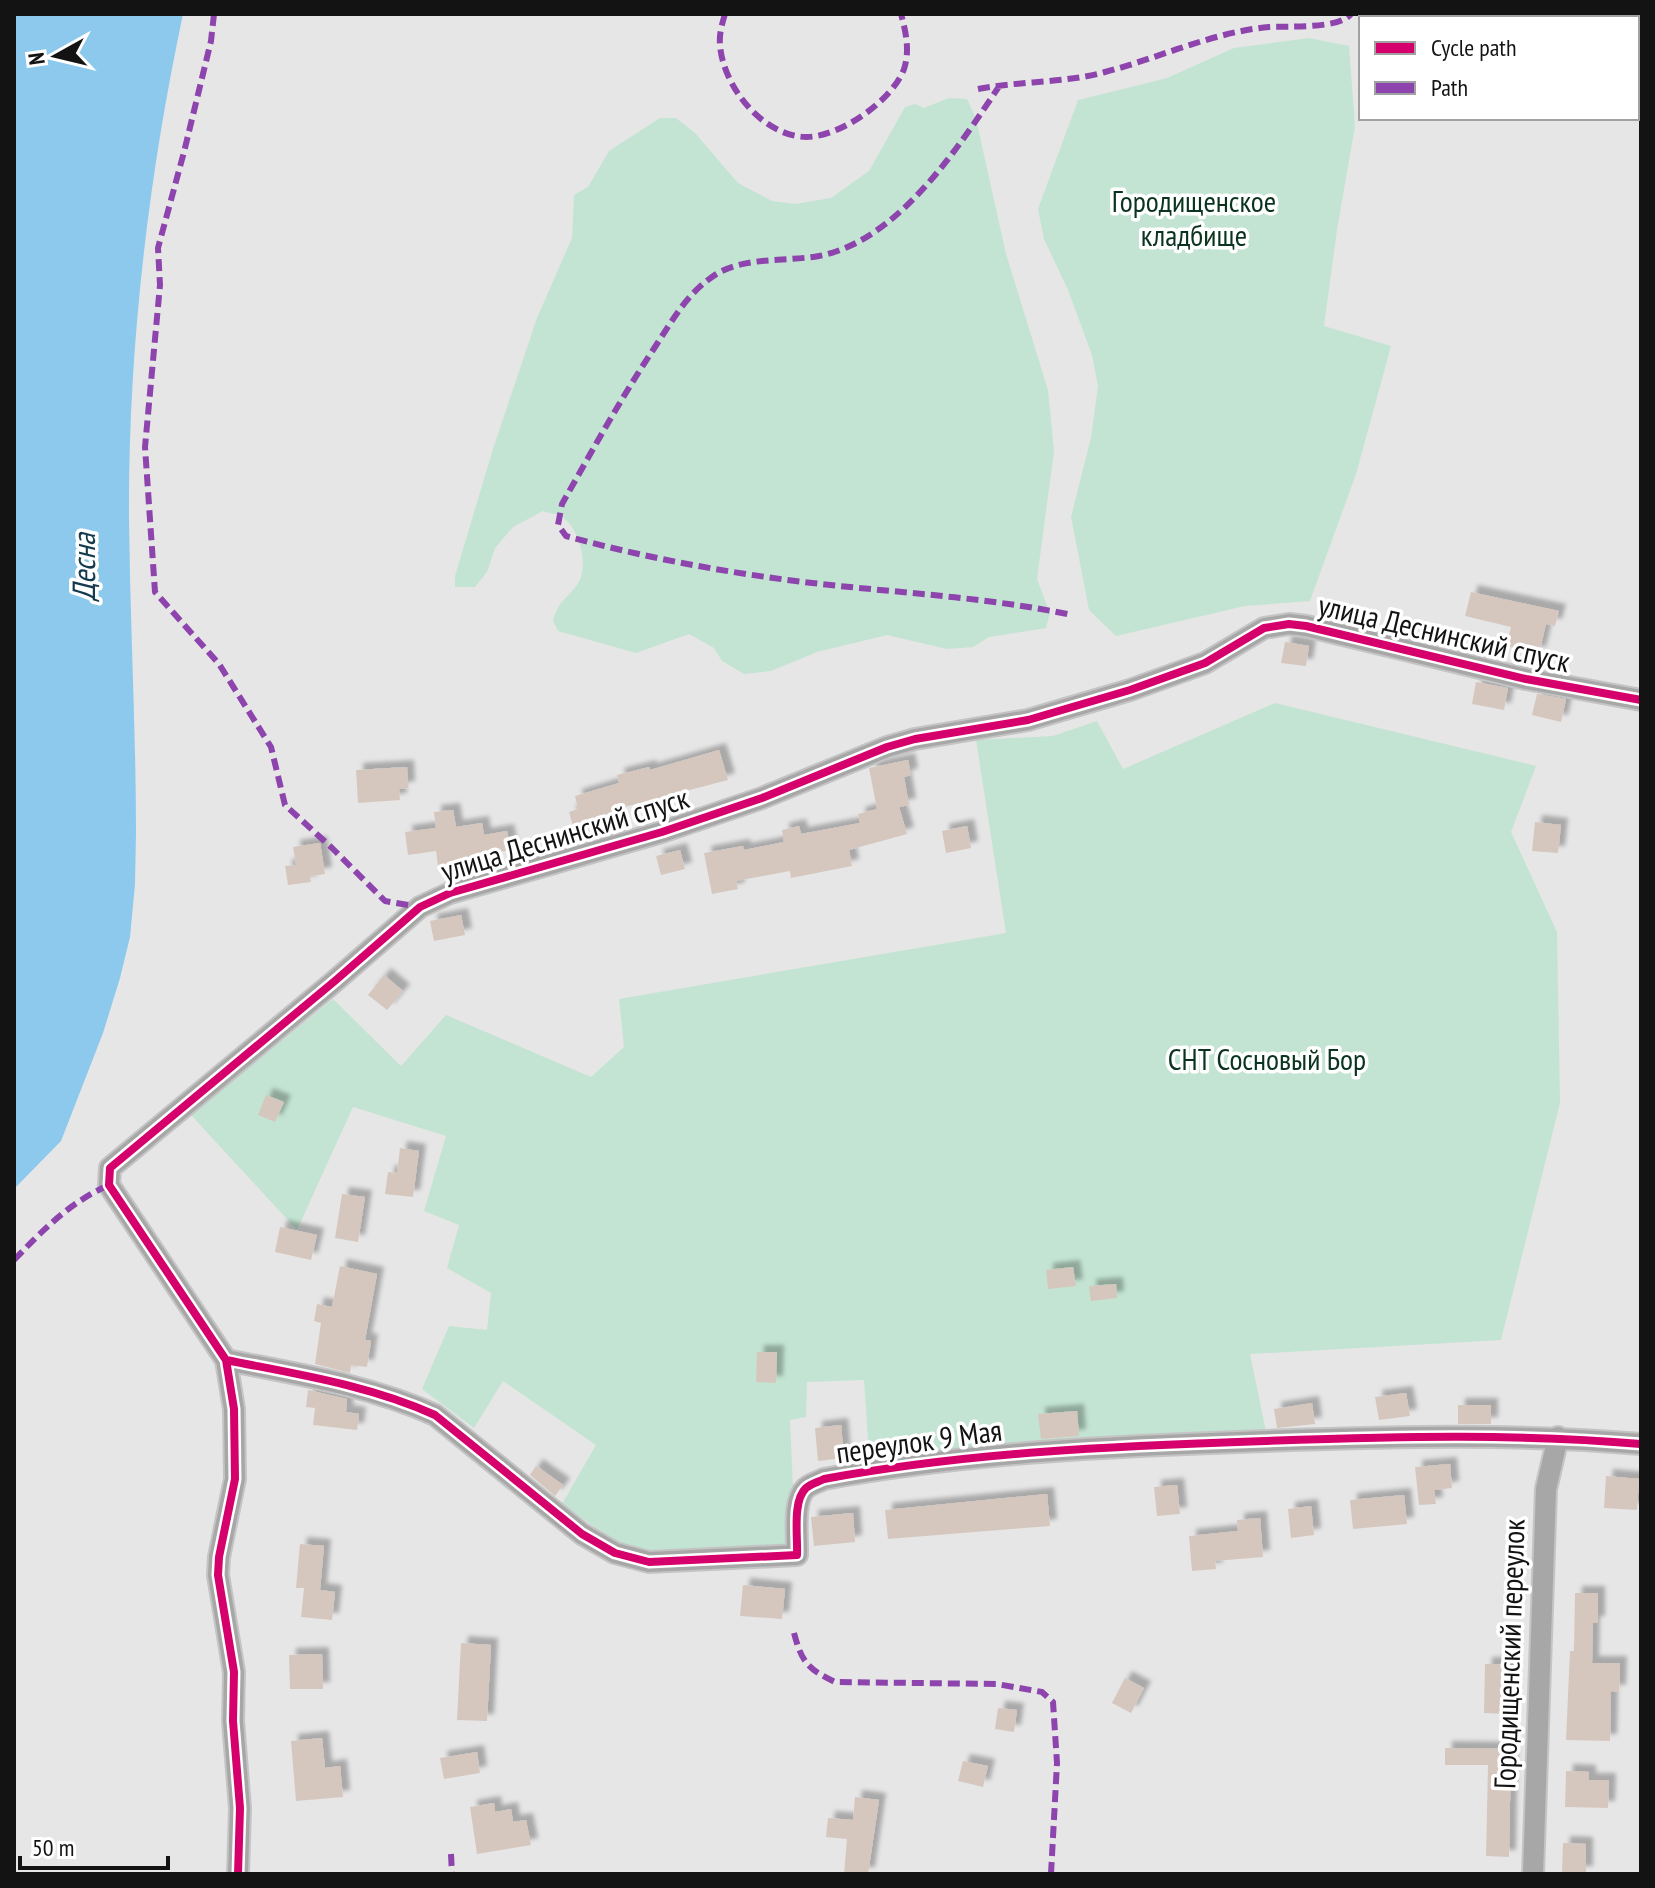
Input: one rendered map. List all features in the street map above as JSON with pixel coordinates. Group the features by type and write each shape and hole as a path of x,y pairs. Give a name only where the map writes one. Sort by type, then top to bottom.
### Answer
{"street":[{"name":"улица Деснинский спуск","path":"238,1874 240,1808 233,1721 234,1672 218,1575 235,1479 237,1447 226,1360 109,1185 110,1168 420,907 450,893 662,832 748,803 839,769 887,747 915,739 1028,720 1130,690 1205,663 1264,628 1289,624 1306,626 1526,679 1641,700"},
{"name":"переулок 9 Мая","path":"226,1360 326,1380 406,1402 435,1415 582,1534 615,1553 649,1562 797,1555 798,1508 807,1486 824,1479 938,1460 1100,1446 1405,1437 1558,1437 1641,1444"},
{"name":"Городищенский переулок","path":"1533,1874 1546,1489 1558,1437"}],"green space":[{"name":"Городищенское кладбище","path":"1309,38 1349,46 1355,126 1324,326 1391,346 1356,474 1310,601 1245,606 1116,636 1089,610 1071,517 1091,438 1098,386 1092,355 1068,290 1044,239 1038,209 1078,100 1167,78 1234,48"},
{"path":"949,98 967,99 976,119 1006,254 1048,390 1054,451 1037,579 1050,613 1046,628 989,637 973,647 947,649 887,635 817,652 771,671 744,674 722,661 714,648 689,634 636,653 558,631 553,621 555,614 581,577 583,558 578,538 568,522 561,516 543,511 513,527 495,548 487,572 475,587 455,587 455,576 493,449 537,318 572,238 574,195 588,187 609,151 660,118 676,118 695,133 738,183 772,201 795,204 831,198 869,171 905,107 915,104 924,108"},
{"name":"СНТ Сосновый Бор","path":"1275,703 1536,766 1511,832 1557,932 1560,1103 1501,1340 1250,1354 1267,1436 1174,1435 869,1454 864,1380 807,1382 806,1417 790,1420 793,1488 788,1547 653,1552 614,1541 562,1504 596,1445 503,1381 474,1428 422,1389 449,1326 487,1330 491,1293 447,1268 459,1225 424,1211 446,1136 353,1107 297,1230 191,1115 333,999 401,1066 446,1015 591,1077 624,1047 619,999 1006,933 976,740 1053,736 1097,721 1123,769"}],"water":[{"name":"Десна","path":"14,14 183,14 150,202 132,392 129,519 136,833 130,937 103,1033 61,1141 14,1189"}],"building":[{"path":"1471,592 1559,611 1555,626 1546,624 1539,654 1506,646 1511,627 1465,616"},
{"path":"1285,642 1309,646 1306,666 1281,663"},
{"path":"1476,682 1508,688 1504,710 1472,704"},
{"path":"1537,694 1566,699 1561,722 1532,715"},
{"path":"719,750 728,780 613,810 616,821 575,833 569,812 578,809 575,796 619,783 617,775 649,767 650,770"},
{"path":"908,760 911,775 904,777 909,805 899,807 907,834 849,850 852,866 791,878 790,871 736,881 738,889 712,894 704,853 743,846 744,850 784,842 782,830 799,826 801,834 860,823 858,814 877,809 869,768"},
{"path":"407,767 408,788 399,789 400,800 358,803 356,770"},
{"path":"453,810 456,827 482,823 484,835 507,831 511,850 483,854 484,860 438,866 436,851 408,855 405,832 436,828 434,812"},
{"path":"1535,822 1561,825 1558,853 1532,851"},
{"path":"967,826 971,848 946,853 942,831"},
{"path":"320,843 325,874 310,876 311,882 288,885 285,866 296,865 293,847"},
{"path":"680,850 685,869 661,875 656,856"},
{"path":"461,915 465,935 434,941 430,921"},
{"path":"384,975 403,991 387,1010 368,995"},
{"path":"266,1095 284,1102 275,1122 258,1115"},
{"path":"400,1148 419,1151 413,1197 385,1194 388,1172 397,1173"},
{"path":"342,1194 365,1197 358,1242 335,1238"},
{"path":"280,1227 317,1235 311,1260 275,1252"},
{"path":"340,1266 377,1274 365,1340 371,1341 367,1367 351,1365 350,1373 315,1364 321,1323 314,1321 317,1304 332,1307"},
{"path":"1073,1267 1076,1286 1048,1289 1046,1270"},
{"path":"1116,1284 1117,1298 1091,1301 1089,1286"},
{"path":"757,1352 777,1352 776,1383 756,1382"},
{"path":"308,1390 347,1399 346,1412 359,1414 357,1430 313,1425 315,1408 306,1407"},
{"path":"1406,1393 1410,1416 1379,1420 1375,1397"},
{"path":"1312,1403 1315,1424 1277,1428 1274,1409"},
{"path":"1458,1405 1491,1405 1491,1424 1458,1424"},
{"path":"1077,1411 1079,1436 1041,1439 1038,1414"},
{"path":"841,1425 844,1458 818,1461 815,1428"},
{"path":"1450,1464 1452,1488 1434,1490 1436,1504 1419,1505 1415,1467"},
{"path":"536,1466 563,1485 555,1496 530,1475"},
{"path":"1606,1476 1639,1479 1637,1510 1604,1508"},
{"path":"1177,1485 1180,1514 1157,1516 1154,1487"},
{"path":"1047,1494 1050,1526 888,1539 885,1510"},
{"path":"1404,1495 1407,1524 1353,1529 1350,1500"},
{"path":"1311,1506 1314,1535 1291,1538 1288,1509"},
{"path":"853,1513 855,1542 814,1546 811,1517"},
{"path":"1260,1518 1263,1557 1215,1561 1216,1569 1192,1571 1189,1536 1238,1531 1237,1520"},
{"path":"300,1544 324,1546 320,1590 335,1592 332,1620 301,1617 304,1588 296,1588"},
{"path":"743,1585 785,1589 782,1619 740,1616"},
{"path":"1575,1593 1598,1593 1598,1623 1593,1623 1592,1663 1620,1663 1619,1692 1611,1691 1610,1741 1566,1740 1570,1651 1574,1651"},
{"path":"461,1643 491,1645 487,1721 457,1720"},
{"path":"322,1654 323,1689 290,1689 289,1655"},
{"path":"1485,1664 1509,1664 1508,1714 1484,1713"},
{"path":"1125,1678 1144,1688 1131,1713 1112,1703"},
{"path":"998,1708 1017,1710 1014,1732 995,1729"},
{"path":"322,1738 325,1768 340,1766 343,1797 296,1801 291,1741"},
{"path":"1445,1748 1511,1749 1509,1857 1486,1856 1488,1765 1445,1765"},
{"path":"477,1752 480,1773 444,1779 440,1758"},
{"path":"963,1761 988,1766 983,1787 958,1781"},
{"path":"1566,1771 1589,1772 1589,1780 1609,1780 1608,1808 1565,1807"},
{"path":"855,1797 879,1800 868,1874 844,1874 847,1839 826,1837 828,1818 853,1820"},
{"path":"494,1803 495,1812 511,1809 513,1822 526,1820 531,1845 477,1854 470,1807"},
{"path":"1563,1843 1586,1844 1586,1873 1562,1873"}],"marked path":[{"path":"214,14 211,41 158,248 160,285 145,447 155,592 219,664 271,747 285,805 385,901 420,907"},
{"path":"725,14 720,45 723,61 737,92 760,118 774,128 806,137 849,124 877,105 898,81 907,55 901,14"},
{"path":"978,89 1090,76 1227,34 1269,27 1325,24 1345,19 1351,14"},
{"path":"1000,85 945,163 900,212 875,232 848,247 819,256 749,263 723,270 695,292 667,328 607,425 562,504 558,525 566,536 718,570 975,600 1072,615"},
{"path":"14,1260 69,1208 109,1185"},
{"path":"794,1633 807,1664 835,1682 997,1684 1042,1692 1053,1702 1057,1763 1051,1874"},
{"path":"451,1854 452,1874"}],"cycle path":[{"path":"238,1874 240,1808 233,1721 234,1672 218,1575 235,1479 234,1409 226,1360 109,1185 110,1168 420,907 450,893 662,832 762,798 887,747 915,739 1028,720 1130,690 1205,663 1264,628 1289,624 1306,626 1526,679 1641,700"},
{"path":"226,1360 358,1388 435,1415 582,1534 615,1553 649,1562 797,1555 797,1510 808,1487 824,1479 934,1462 1099,1448 1359,1438 1500,1437 1641,1444"}]}
